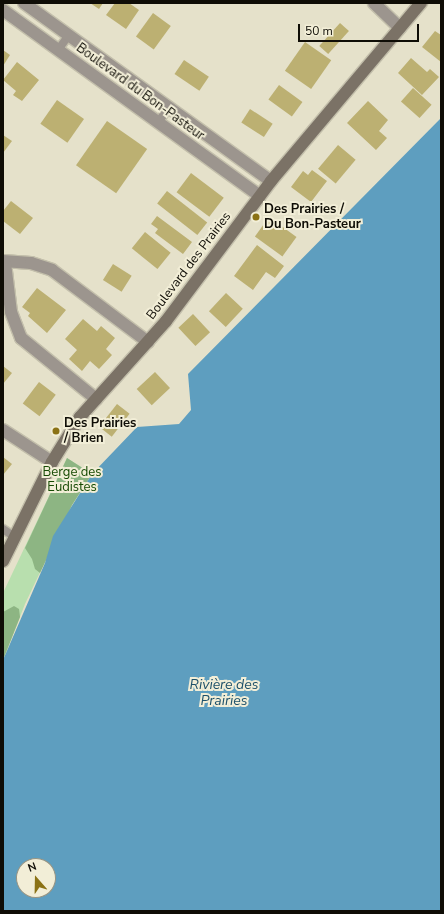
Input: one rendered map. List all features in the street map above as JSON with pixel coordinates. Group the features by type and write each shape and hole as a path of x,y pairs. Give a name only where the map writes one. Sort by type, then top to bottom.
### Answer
{"street":[{"name":"Boulevard du Bon-Pasteur","path":"24,3 169,108 272,180"},
{"path":"374,3 400,28"},
{"name":"Boulevard des Prairies","path":"3,561 52,462 72,428 96,399 148,342 272,180 421,3"},
{"name":"Boulevard du Bon-Pasteur","path":"3,10 260,196"},
{"path":"96,399 22,338 11,312 4,262 31,263 52,270 148,342"},
{"path":"3,430 52,462"}],"lane":[{"path":"58,50 69,36"},
{"path":"158,122 169,108"},
{"path":"3,529 15,537"}],"green space":[{"name":"Berge des Eudistes","path":"67,458 92,474 72,505 25,604 3,660 3,593"},
{"path":"67,458 92,474 72,505 40,573 35,569 32,559 25,548"},
{"path":"14,606 19,609 20,617 3,660 3,612"}],"water":[{"name":"Rivière des Prairies","path":"441,118 441,911 3,911 3,660 45,563 53,536 92,474 137,427 179,424 191,410 188,374"}],"building":[{"path":"90,3 103,3 99,9"},
{"path":"115,3 129,3 139,10 126,29 106,15"},
{"path":"153,13 171,26 154,49 136,36"},
{"path":"340,23 349,31 328,54 319,46"},
{"path":"435,31 441,35 441,62 422,47"},
{"path":"305,42 331,60 311,89 285,71"},
{"path":"3,50 10,55 3,66"},
{"path":"411,58 427,72 430,69 439,77 422,95 398,73"},
{"path":"184,60 209,77 199,91 174,74"},
{"path":"17,62 39,80 22,101 13,95 16,91 3,80"},
{"path":"279,85 302,102 292,117 268,100"},
{"path":"413,88 432,105 420,118 401,101"},
{"path":"57,100 84,119 67,143 40,124"},
{"path":"368,101 388,120 379,131 387,138 376,150 347,123"},
{"path":"250,109 273,124 264,137 241,122"},
{"path":"107,121 147,149 116,193 76,165"},
{"path":"3,135 12,141 3,153"},
{"path":"338,145 356,160 336,184 318,169"},
{"path":"312,170 327,181 311,202 291,187 303,171 308,175"},
{"path":"191,173 224,198 209,217 177,192"},
{"path":"167,191 207,222 197,235 157,204"},
{"path":"11,201 33,218 20,234 3,221 3,211"},
{"path":"157,216 192,242 183,254 155,233 158,229 151,224"},
{"path":"269,217 297,237 282,256 255,236"},
{"path":"145,232 171,253 157,269 132,248"},
{"path":"257,245 284,266 275,278 266,272 253,290 234,276"},
{"path":"113,264 132,276 122,292 103,280"},
{"path":"37,288 66,310 47,333 28,316 30,313 22,307"},
{"path":"226,293 243,309 226,327 209,311"},
{"path":"193,314 210,332 195,346 178,328"},
{"path":"83,319 97,331 101,326 115,338 106,349 112,355 99,369 90,361 82,371 69,359 77,350 65,339"},
{"path":"3,366 12,373 3,384"},
{"path":"155,372 170,388 152,405 137,389"},
{"path":"39,382 56,395 40,416 23,404"},
{"path":"117,404 130,414 112,437 99,427"},
{"path":"3,457 12,464 3,475"}],"place":[{"name":"Des Prairies / Du Bon-Pasteur","path":"256,217"},
{"name":"Des Prairies / Brien","path":"56,431"}]}
